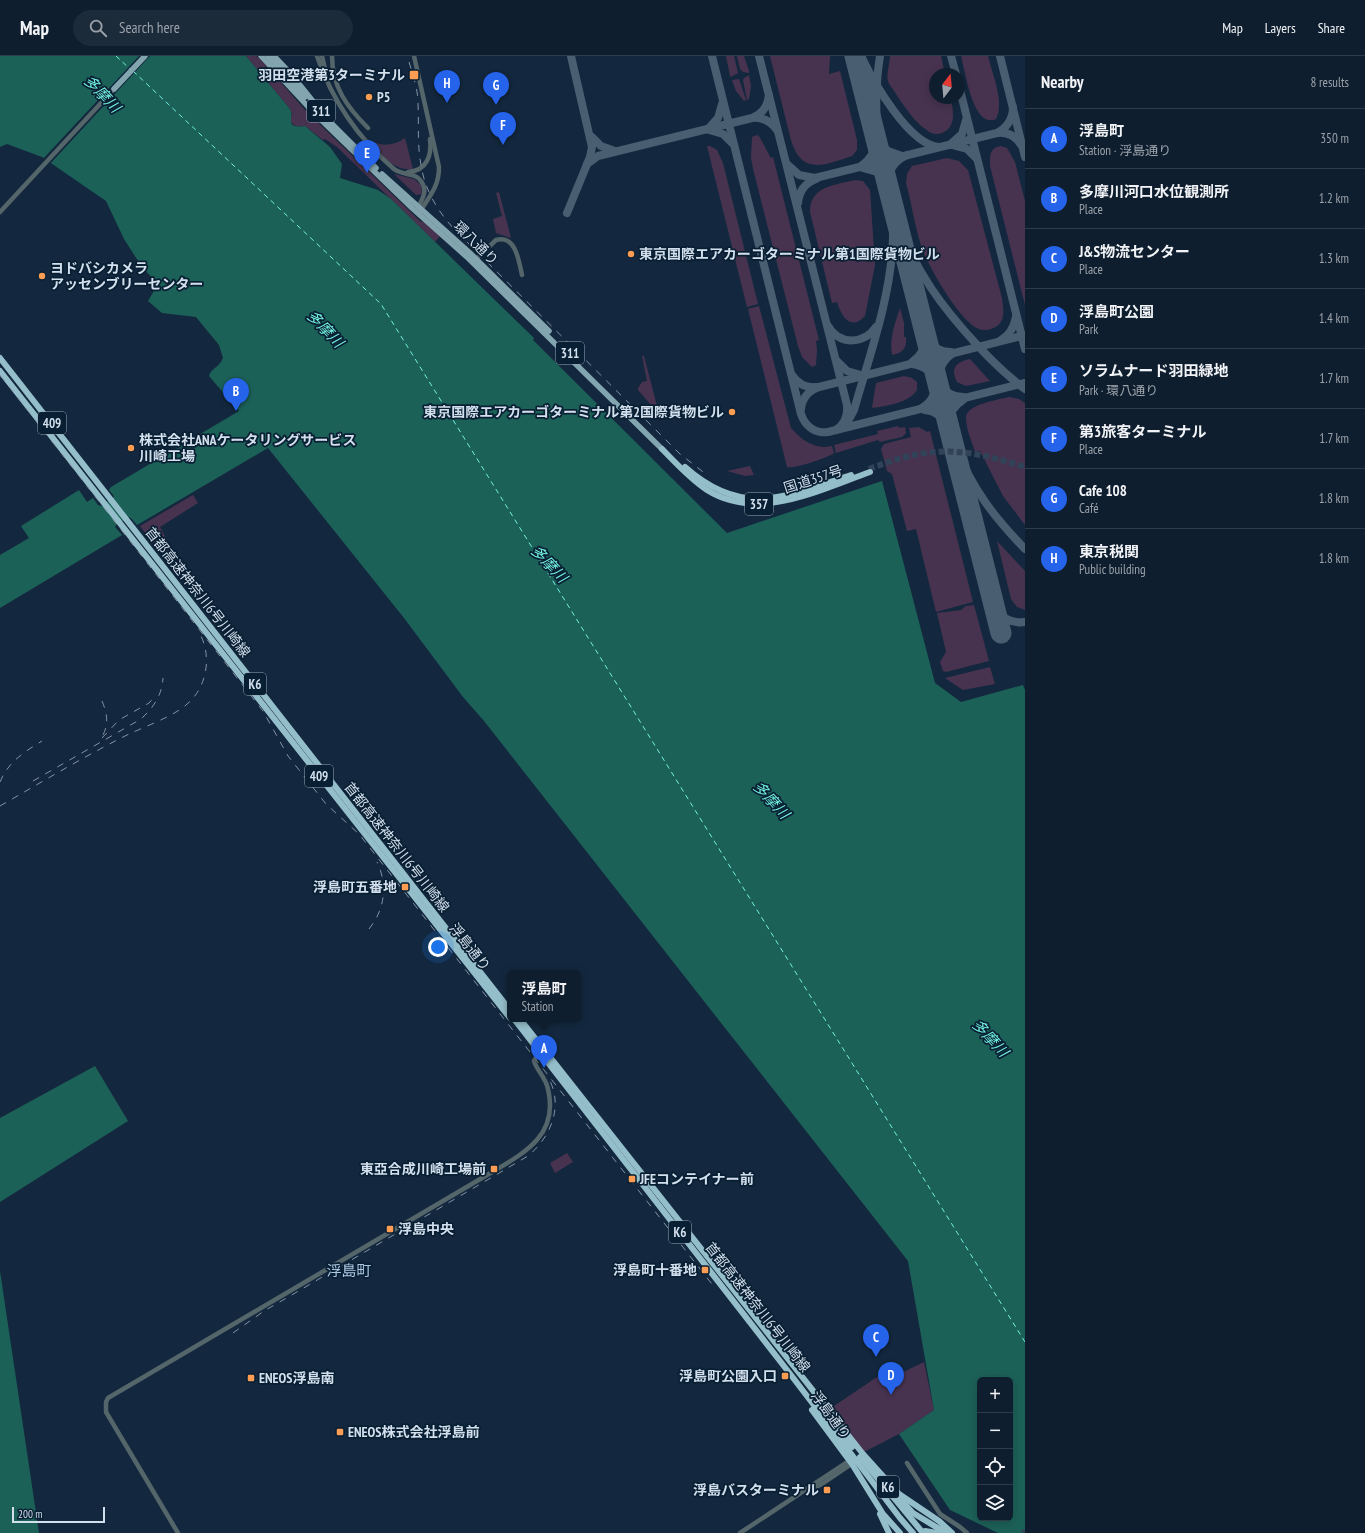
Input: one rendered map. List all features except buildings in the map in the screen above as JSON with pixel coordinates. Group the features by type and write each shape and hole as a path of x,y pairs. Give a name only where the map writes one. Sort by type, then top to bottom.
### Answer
{"highway":[{"name":"首都高速神奈川6号川崎線","path":"0,360 507,1010"},
{"name":"首都高速神奈川6号川崎線","path":"0,360 507,1006"},
{"name":"浮島通り","path":"0,360 217,630 507,1002"},
{"path":"0,370 69,450"},
{"name":"浮島通り","path":"0,370 507,1013"},
{"name":"国道357号","path":"663,448 709,485 731,495 748,499 771,499 783,497 869,471"},
{"name":"首都高速神奈川6号川崎線","path":"514,1022 913,1533"},
{"name":"浮島通り","path":"514,1022 772,1351 866,1486"},
{"name":"首都高速神奈川6号川崎線","path":"521,1022 839,1430 918,1527 924,1532"},
{"name":"浮島通り","path":"521,1022 863,1454 887,1481"},
{"name":"K6","path":"822,1415 832,1433 850,1457 878,1502 904,1533"},
{"name":"K6","path":"839,1430 906,1507 945,1533"},
{"path":"887,1481 906,1504 945,1533"},
{"path":"887,1481 904,1498 952,1533"},
{"path":"866,1486 889,1533"},
{"path":"866,1486 883,1514 900,1533"},
{"path":"924,1532 937,1533"}],"main road":[{"path":"114,89 145,56"},
{"name":"環八通り","path":"262,56 314,113 475,261 663,448"},
{"path":"268,56 312,104 328,119"},
{"name":"環八通り","path":"274,56 328,119 372,164 454,244 475,261"},
{"path":"286,75 314,113"}],"street":[{"path":"317,56 327,80 352,124 376,152 392,167 400,172 414,175 422,182 425,194 419,210"},
{"path":"322,56 327,80"},
{"path":"332,56 332,73 342,96 354,113 368,128"},
{"path":"414,56 429,127 438,160 439,173 435,189 419,210"},
{"path":"0,212 114,89"},
{"path":"392,167 409,172 416,171 424,165 431,150 429,127"},
{"path":"475,261 496,240 506,240 514,248 522,275"},
{"path":"178,1533 106,1412 106,1402 108,1398 532,1147 540,1137 547,1123 550,1102 545,1081 535,1064 535,1058 543,1048"},
{"path":"740,1533 807,1490 822,1484 863,1454"},
{"path":"907,1463 940,1514 967,1533"}],"shaded area":[{"path":"246,56 256,56 260,59 306,111 420,221 426,223 440,236 435,242 337,147 325,139 323,140 305,126 294,125 290,120 292,114 290,109"},
{"path":"726,56 734,56 738,73 731,77 730,76"},
{"path":"737,56 744,56 749,73 743,72 740,69"},
{"path":"770,56 830,56 829,74 840,71 857,140 857,150 852,156 815,165 801,159 791,140"},
{"path":"890,56 941,56 944,68 929,68 929,104 952,104 953,118 950,127 938,134 931,133 923,128 910,114 890,86 887,75"},
{"path":"961,56 988,56 995,79 998,97 999,105 996,119 988,120 981,116 971,97"},
{"path":"749,75 751,86 749,99 747,100 743,80"},
{"path":"739,79 746,100 744,101 736,91 732,80"},
{"path":"757,135 771,158 773,157 819,340 816,341 816,365 812,367 802,357 798,346 753,169 751,158 752,137"},
{"path":"366,138 376,143 386,145 395,143 405,138 413,169 399,167 386,160"},
{"path":"707,146 717,150 723,163 758,304 747,307"},
{"path":"1001,146 1007,148 1015,162 1025,201 1025,305 990,166 990,156 992,151"},
{"path":"947,158 959,161 968,170 1002,298 1002,320 997,326 986,330 981,330 972,325 964,317 955,306 932,270 923,251 906,183 907,174 912,166"},
{"path":"394,174 414,179 421,185 422,194 416,195"},
{"path":"855,180 863,181 870,190 875,265 865,316 860,321 851,322 847,320 841,312 837,302 832,303 810,212 811,203 819,192 832,185"},
{"path":"499,192 511,238 496,233 493,219 502,216 496,193"},
{"path":"759,306 791,428 809,443 820,447 832,446 834,453 804,465 787,467 748,309"},
{"path":"900,308 904,323 904,337 906,337 906,344 902,351 892,355 891,343 894,325"},
{"path":"642,356 644,356 657,406 653,407 638,390 642,382 647,381"},
{"path":"970,359 990,381 966,386 957,382 954,369 961,362"},
{"path":"904,376 912,378 917,382 917,390 909,398 897,403 872,408 876,383"},
{"path":"1009,397 1019,399 1025,403 1025,525 1003,496 980,451 975,452 966,422 967,413 971,409 983,403"},
{"path":"898,426 899,428 905,427 906,433 902,437 880,442 878,440 836,453 834,445 878,434 877,431"},
{"path":"919,427 927,432 930,431 973,602 936,612 916,529 907,531 892,474 887,471 881,449 884,444 911,437 909,428"},
{"path":"750,466 754,475 745,476 727,471"},
{"path":"193,495 198,503 160,527 182,567 176,573 140,526"},
{"path":"997,541 1025,571 1025,610 1017,607 1011,599"},
{"path":"974,605 989,661 946,672 943,671 940,662 946,652 937,613 961,610 966,606"},
{"path":"990,667 995,684 963,690 945,678"},
{"path":"567,1153 573,1162 555,1173 550,1163"},
{"path":"924,1362 934,1410 899,1434 864,1452 831,1408 883,1373 886,1377 893,1372 895,1376"}],"water":[{"name":"多摩川","path":"0,56 246,56 290,109 292,124 294,126 305,126 330,147 342,164 340,178 378,190 391,199 534,338 533,340 727,533 882,481 935,683 961,702 1023,685 1025,690 1025,1533 998,1533 950,1510 899,1434 934,1410 908,1261 484,721 463,697 404,618 268,448 137,525 129,517 115,527 122,535 0,608 0,555 29,538 21,526 79,490 87,502 93,498 98,505 101,506 113,498 114,496 109,490 111,487 239,411 209,376 211,371 223,358 219,345 196,317 162,313 148,301 158,284 142,267 124,239 106,201 42,157 7,144 0,147"},
{"path":"95,1066 128,1121 0,1202 0,1118"},
{"path":"0,1271 39,1533 0,1533"}],"pier":[{"path":"139,56 150,56 49,165 42,160"}],"ferry route":[{"path":"116,56 130,69"},
{"path":"133,71 381,304 1025,1342"}],"taxiway":[{"path":"567,213 590,157 592,147 571,56"},
{"path":"712,56 801,414 805,422 811,428 819,432 828,432 1025,383"},
{"path":"759,56 847,405 845,419 842,425 836,430"},
{"path":"861,56 883,95 904,124 928,144 939,147"},
{"path":"880,56 876,104 880,153"},
{"path":"951,56 954,68"},
{"path":"1000,56 1025,157"},
{"path":"754,117 764,108 768,102 769,95"},
{"path":"709,128 718,118 722,104"},
{"path":"964,104 1025,349"},
{"path":"788,165 799,175 815,178 997,133 1009,122 1013,107"},
{"path":"587,164 598,156 752,118 766,120 777,130"},
{"path":"952,143 962,134 966,120"},
{"path":"709,130 723,134 732,143"},
{"path":"998,133 1005,133 1011,136 1021,145"},
{"path":"592,137 601,146 615,151"},
{"path":"861,166 872,155 876,141"},
{"path":"878,142 888,151 902,156"},
{"path":"952,145 967,149 976,158"},
{"path":"848,421 854,410 873,347 888,282 893,238 893,216 889,184 890,171 899,160 907,155"},
{"path":"863,168 877,172 888,184"},
{"path":"798,203 803,188 816,179"},
{"path":"897,222 913,257 941,303 984,352 1006,374 1025,389"},
{"path":"1001,340 1007,336 1011,330 1016,317"},
{"path":"828,326 839,337 845,340 865,337 876,327"},
{"path":"801,409 806,395 819,387 1025,335"},
{"path":"926,336 930,343 936,348 951,352"},
{"path":"912,362 922,351 926,336"},
{"path":"922,408 933,396 941,367 945,360 952,354"},
{"path":"837,361 847,371 861,375"},
{"path":"912,364 928,371 947,392 963,397"},
{"path":"792,375 802,385 816,387"},
{"path":"963,400 956,405 952,411 949,423 963,464 985,502 1025,549"},
{"path":"925,410 939,415 949,427"},
{"path":"994,608 1000,615 1008,620 1025,622"}],"runway":[{"path":"855,56 1001,633"}],"tunnel":[{"path":"869,469 894,460 933,452 960,452 986,456 1025,467"}],"railway":[{"path":"409,62 418,98 418,134 423,175 429,192 438,209 456,231 680,454 707,475"},
{"path":"0,375 263,711 288,756 326,804 359,834 715,1288"},
{"path":"0,806 90,754 129,734 155,723 180,710 186,705 198,691 205,673 206,654 201,636"},
{"path":"33,781 141,719 150,710 159,695 163,678"},
{"path":"102,738 119,720 149,703 156,695"},
{"path":"102,701 107,718 103,735"},
{"path":"0,782 7,769 17,758 42,741"},
{"path":"369,929 379,913 383,897 383,879 377,862"},
{"path":"233,1333 264,1311 528,1156 543,1140 555,1112 554,1091 550,1081"}],"place":[{"name":"羽田空港第3ターミナル","path":"414,75"},
{"name":"P5","path":"369,97"},
{"name":"東京税関","path":"447,103"},
{"name":"Cafe 108","path":"496,105"},
{"name":"第3旅客ターミナル","path":"503,145"},
{"name":"ソラムナード羽田緑地","path":"367,173"},
{"name":"東京国際エアカーゴターミナル第1国際貨物ビル","path":"631,254"},
{"name":"ヨドバシカメラ アッセンブリーセンター","path":"42,276"},
{"name":"多摩川河口水位観測所","path":"236,411"},
{"name":"東京国際エアカーゴターミナル第2国際貨物ビル","path":"732,412"},
{"name":"株式会社ANAケータリングサービス 川崎工場","path":"131,448"},
{"name":"浮島町五番地","path":"405,887"},
{"name":"浮島町","path":"544,1068"},
{"name":"東亞合成川崎工場前","path":"494,1169"},
{"name":"JFEコンテイナー前","path":"632,1179"},
{"name":"浮島中央","path":"390,1229"},
{"name":"浮島町十番地","path":"705,1270"},
{"name":"J&S物流センター","path":"876,1357"},
{"name":"浮島町公園入口","path":"785,1376"},
{"name":"ENEOS浮島南","path":"251,1378"},
{"name":"浮島町公園","path":"891,1395"},
{"name":"ENEOS株式会社浮島前","path":"340,1432"},
{"name":"浮島バスターミナル","path":"827,1490"}],"district":[{"name":"浮島町","path":"349,1271"}]}
